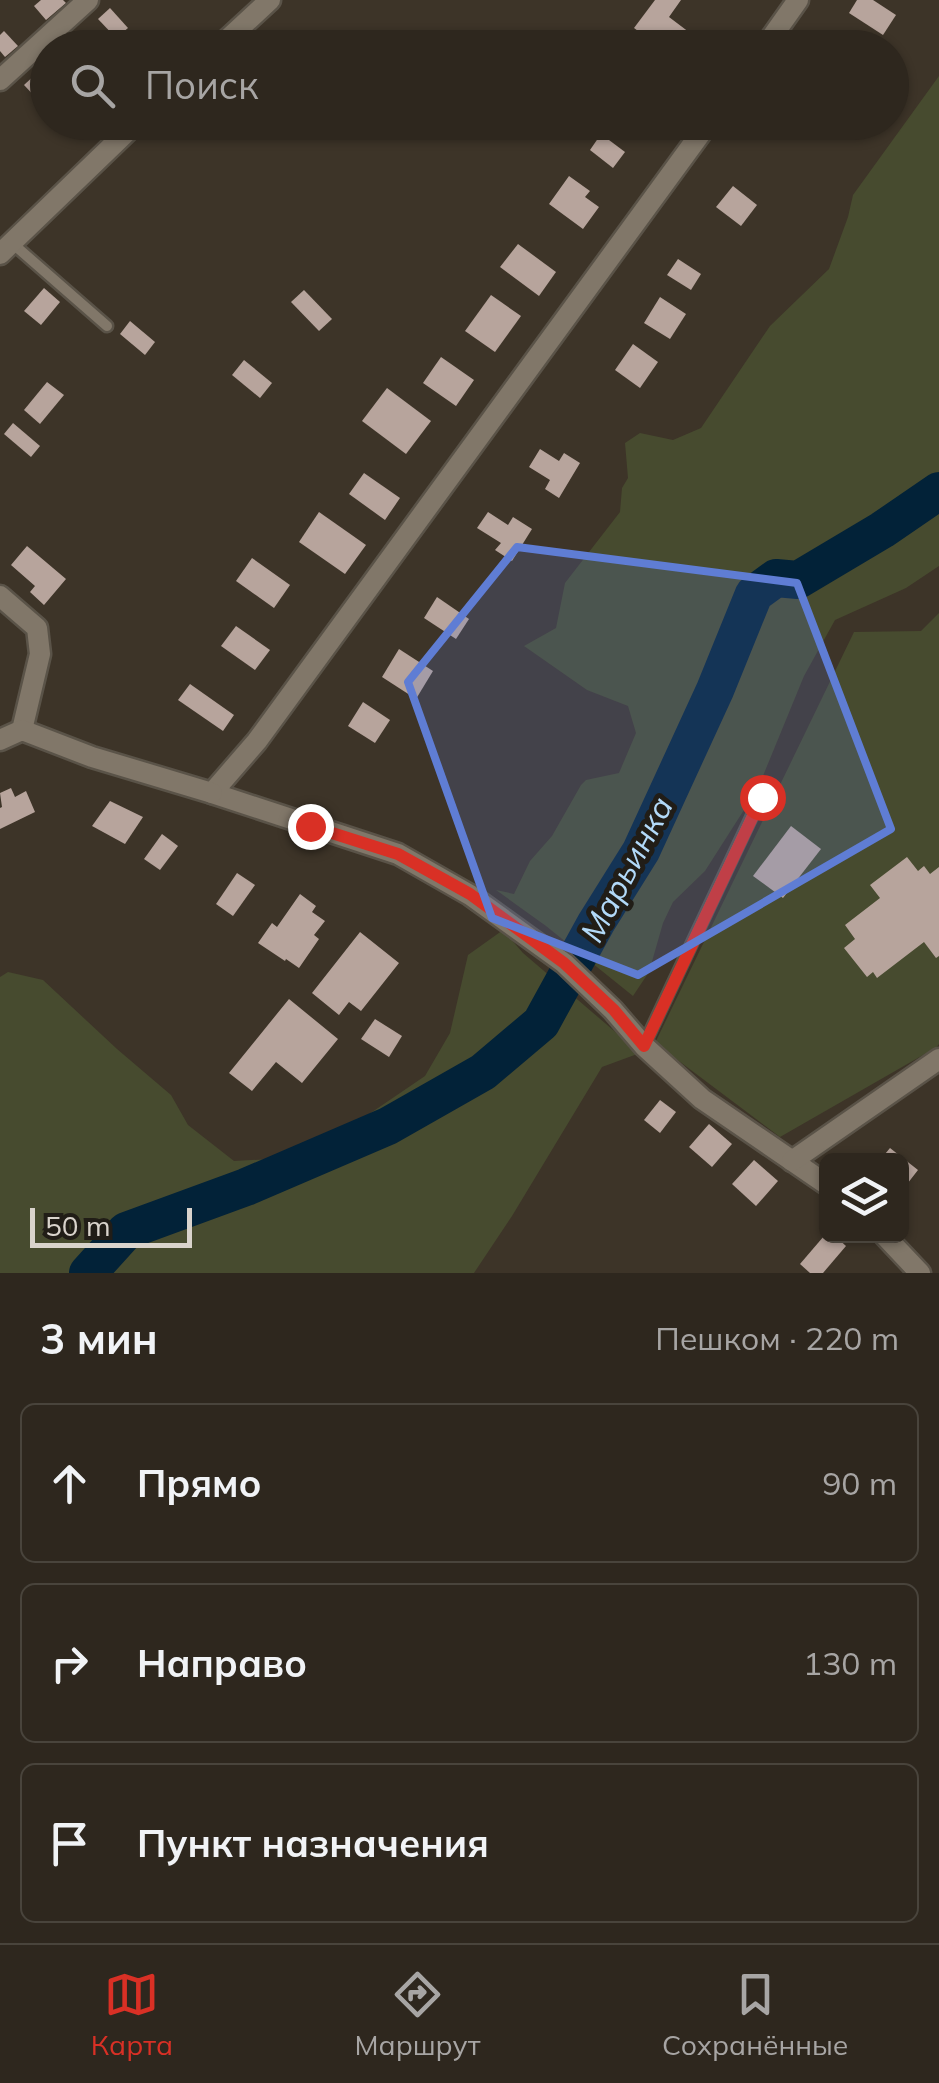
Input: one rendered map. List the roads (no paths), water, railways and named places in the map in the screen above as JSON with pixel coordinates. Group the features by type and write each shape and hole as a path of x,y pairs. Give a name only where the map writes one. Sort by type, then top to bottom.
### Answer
{"street":[{"path":"55,30 88,0"},
{"path":"238,30 270,0"},
{"path":"777,30 798,0"},
{"path":"0,80 30,53"},
{"path":"6,248 119,140"},
{"path":"212,793 258,741 696,140"},
{"path":"0,596 37,628 40,654 22,730"},
{"path":"0,740 22,730 92,757 398,854 470,894 564,963 702,1099 819,1179"},
{"path":"792,1161 939,1058"},
{"path":"892,1243 920,1273"}],"lane":[{"path":"6,248 107,326"},
{"path":"644,1046 762,797"}],"waterway":[{"name":"Марьинка","path":"88,1273 126,1231 246,1187 388,1126 483,1072 541,1023 641,851 754,594 776,578 798,580 939,491"}]}
